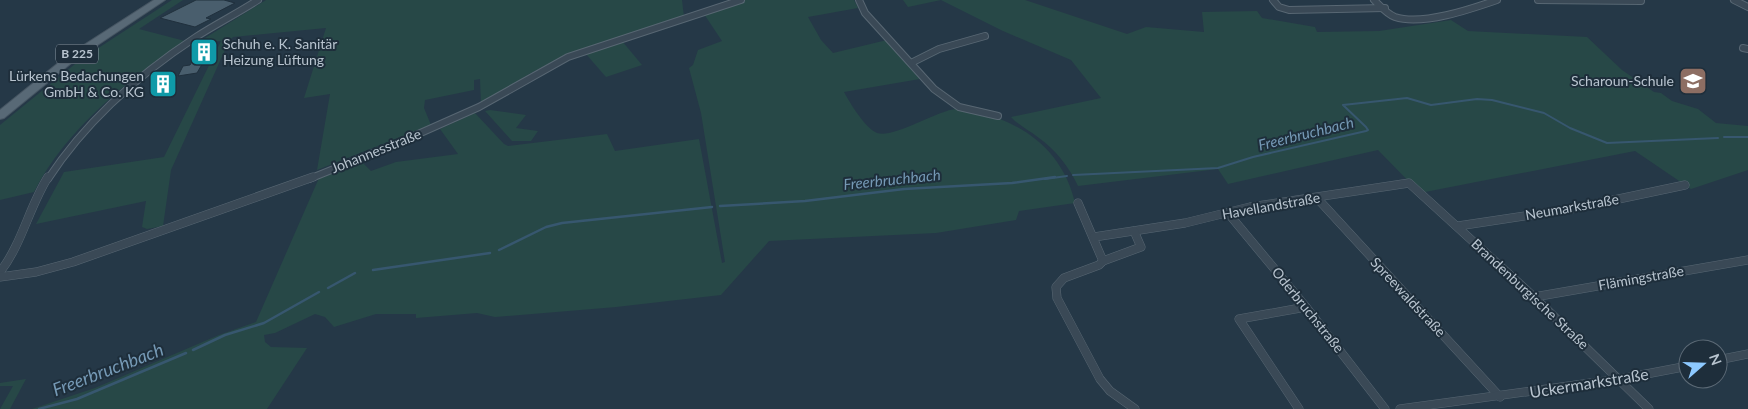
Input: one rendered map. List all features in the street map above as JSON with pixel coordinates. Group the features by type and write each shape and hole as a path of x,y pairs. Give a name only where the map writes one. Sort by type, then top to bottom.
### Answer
{"main road":[{"name":"B 225","path":"0,116 71,58 160,0"}],"street":[{"path":"0,272 10,257 42,189 67,152 85,131 124,92 163,60 195,38 258,0"},
{"name":"Johannesstraße","path":"0,277 14,277 90,256 186,223 345,164 483,106 541,70 568,57 741,0"},
{"path":"859,0 865,13 934,89 959,107 998,116"},
{"path":"1273,0 1279,7 1289,10 1385,8"},
{"path":"1374,0 1395,17 1444,15 1497,0"},
{"path":"1538,0 1576,2 1641,0"},
{"path":"1734,0 1748,7"},
{"path":"911,63 939,49 985,36"},
{"name":"Havellandstraße","path":"1094,238 1250,208 1409,183"},
{"name":"Brandenburgische Straße","path":"1409,183 1534,297 1649,409"},
{"name":"Neumarkstraße","path":"1458,226 1571,209 1685,185"},
{"name":"Spreewaldstraße","path":"1317,198 1500,397"},
{"path":"1078,202 1103,261"},
{"name":"Oderbruchstraße","path":"1228,213 1306,307 1385,409"},
{"path":"1134,231 1141,247 1064,278 1056,287 1057,298 1100,379 1110,391 1135,409"},
{"name":"Flämingstraße","path":"1534,297 1746,258 1748,260"},
{"path":"1299,409 1239,319 1306,307"},
{"path":"1728,358 1748,354"},
{"name":"Uckermarkstraße","path":"1400,409 1500,397 1620,379 1678,368"}],"green space":[{"path":"172,0 183,0 139,29 185,41 121,89 81,127 47,169 34,192 0,200 0,125 80,60"},
{"path":"266,0 682,0 684,17 565,56 531,73 481,104 480,79 474,80 474,90 425,100 424,108 431,125 317,170 330,94 304,98 326,28 233,37 229,41 171,170 163,226 147,229 142,227 146,201 36,224 64,172 164,157 221,41 197,43"},
{"path":"746,0 854,0 858,8 808,17 821,40 833,53 887,40 920,79 844,92 858,115 872,130 884,134 894,132 938,114 956,109 1000,119 1027,133 1049,152 1065,175 1075,203 1019,211 1016,220 936,233 769,241 721,295 616,307 495,317 477,313 416,318 416,314 376,314 334,327 325,317 315,314 275,333 264,335 265,342 271,347 307,348 267,409 32,409 95,388 219,335 256,322 319,178 361,161 371,171 396,162 458,154 440,129 475,113 508,146 607,134 615,151 699,139 722,263 725,262 701,113 689,68 693,65 698,50 722,41 704,14"},
{"path":"903,0 941,0 908,7"},
{"path":"941,0 1025,0 1127,34 1146,27 1204,32 1202,12 1257,11 1262,18 1315,27 1317,32 1379,31 1451,20 1468,31 1587,37 1622,70 1654,92 1661,93 1672,101 1698,109 1716,123 1748,126 1748,170 1691,189 1635,151 1420,193 1378,150 1228,184 1218,169 1078,186 1056,153 1011,117 1101,98 1071,60 1003,31"},
{"path":"622,41 642,65 606,77 586,54"},
{"path":"485,111 526,115 516,128 538,131 531,141 512,141"},
{"path":"26,379 10,409 0,409 13,386 0,386 0,383"}],"building":[{"path":"196,0 224,0 235,3 206,18 211,19 195,27 160,18"},
{"path":"215,42 197,73 178,76 183,66 190,65 202,44"}],"waterway":[{"name":"Freerbruchbach","path":"1073,175 1218,168 1253,157 1366,131 1368,130 1366,127 1343,105 1407,98 1431,105 1477,99 1492,100 1544,113 1570,128 1607,143 1718,138"},
{"name":"Freerbruchbach","path":"1724,137 1748,137"},
{"name":"Freerbruchbach","path":"1045,179 1067,176"},
{"name":"Freerbruchbach","path":"720,206 805,201 904,189 1012,183 1055,177"},
{"name":"Freerbruchbach","path":"499,250 546,227 562,223 712,207"},
{"name":"Freerbruchbach","path":"373,270 490,253"},
{"name":"Freerbruchbach","path":"328,288 355,273"},
{"name":"Freerbruchbach","path":"193,350 225,335 264,323 319,292"},
{"name":"Freerbruchbach","path":"39,409 77,399 186,353"}],"place":[{"name":"Schuh e. K. Sanitär Heizung Lüftung","path":"204,52"},
{"name":"Scharoun-Schule","path":"1693,81"},
{"name":"Lürkens Bedachungen GmbH & Co. KG","path":"163,84"}]}
